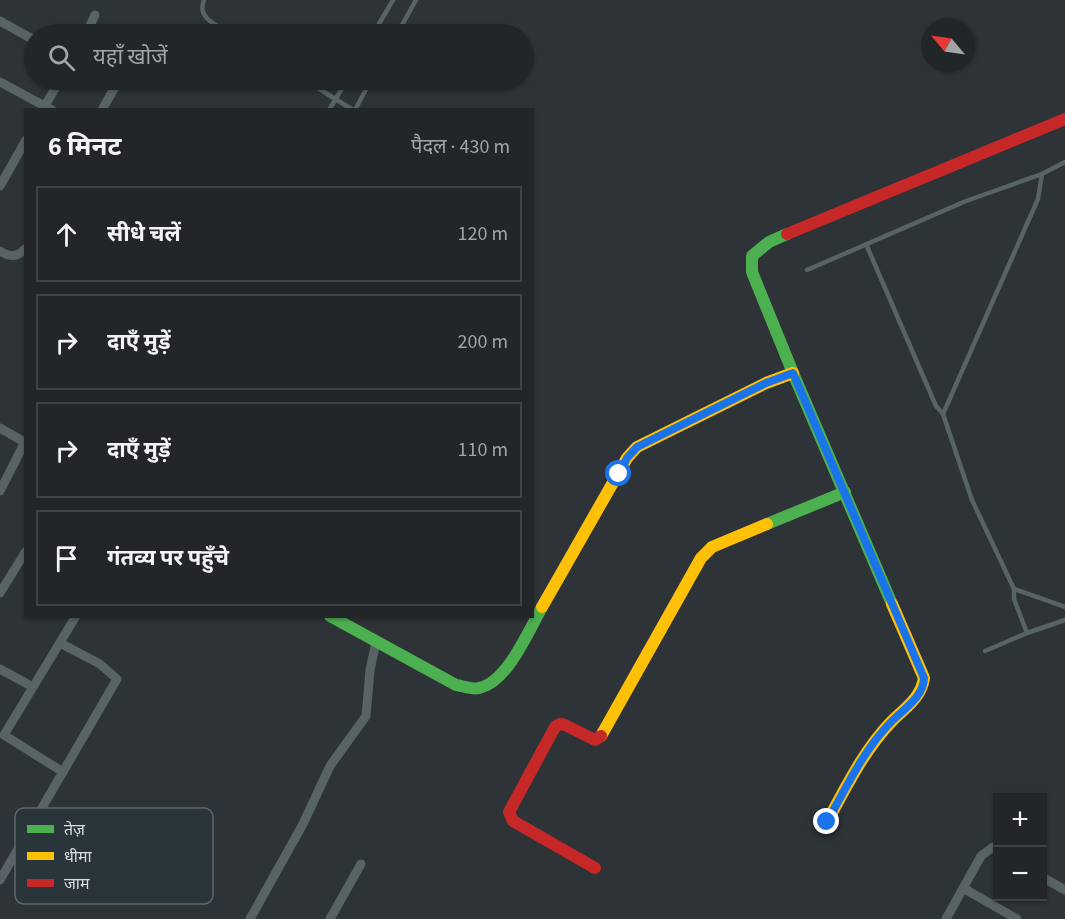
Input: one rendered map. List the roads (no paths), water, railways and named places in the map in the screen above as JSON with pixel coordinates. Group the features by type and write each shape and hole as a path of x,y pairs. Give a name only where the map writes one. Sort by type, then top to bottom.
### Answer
{"street":[{"path":"91,24 95,15"},
{"path":"0,21 24,34"},
{"path":"0,82 46,108 55,90"},
{"path":"103,108 113,90"},
{"path":"827,822 874,741 924,686 924,678 793,373 752,272 750,262 752,256 755,251 769,242 1065,119"},
{"path":"0,186 24,144"},
{"path":"0,251 7,256 14,256 24,250"},
{"path":"334,618 456,685 478,688 493,683 509,665 528,635 627,458 637,447 766,383 793,373"},
{"path":"0,428 24,441"},
{"path":"0,491 24,444"},
{"path":"595,868 513,821 510,816 509,812 555,726 565,725 595,740 604,734 701,558 712,548 845,492"},
{"path":"0,593 24,554"},
{"path":"63,772 1,736 75,618"},
{"path":"42,808 117,679 100,664 60,642"},
{"path":"250,919 287,854 330,766 366,716 370,670 376,642"},
{"path":"0,669 33,687"},
{"path":"946,919 981,856 993,848"},
{"path":"0,880 15,854"},
{"path":"330,919 361,864"},
{"path":"1047,880 1065,890"},
{"path":"963,888 1017,919"}],"lane":[{"path":"204,0 202,10 204,15 217,24"},
{"path":"379,24 393,0"},
{"path":"403,24 416,0"},
{"path":"321,90 351,108"},
{"path":"330,108 341,90"},
{"path":"355,108 366,90"},
{"path":"807,270 966,201 1042,174 1065,162"},
{"path":"943,414 1038,199 1042,174"},
{"path":"866,244 936,406 943,414 972,500 1014,589 1014,599 1027,633"},
{"path":"1014,589 1065,607"},
{"path":"986,651 1065,620"}]}
